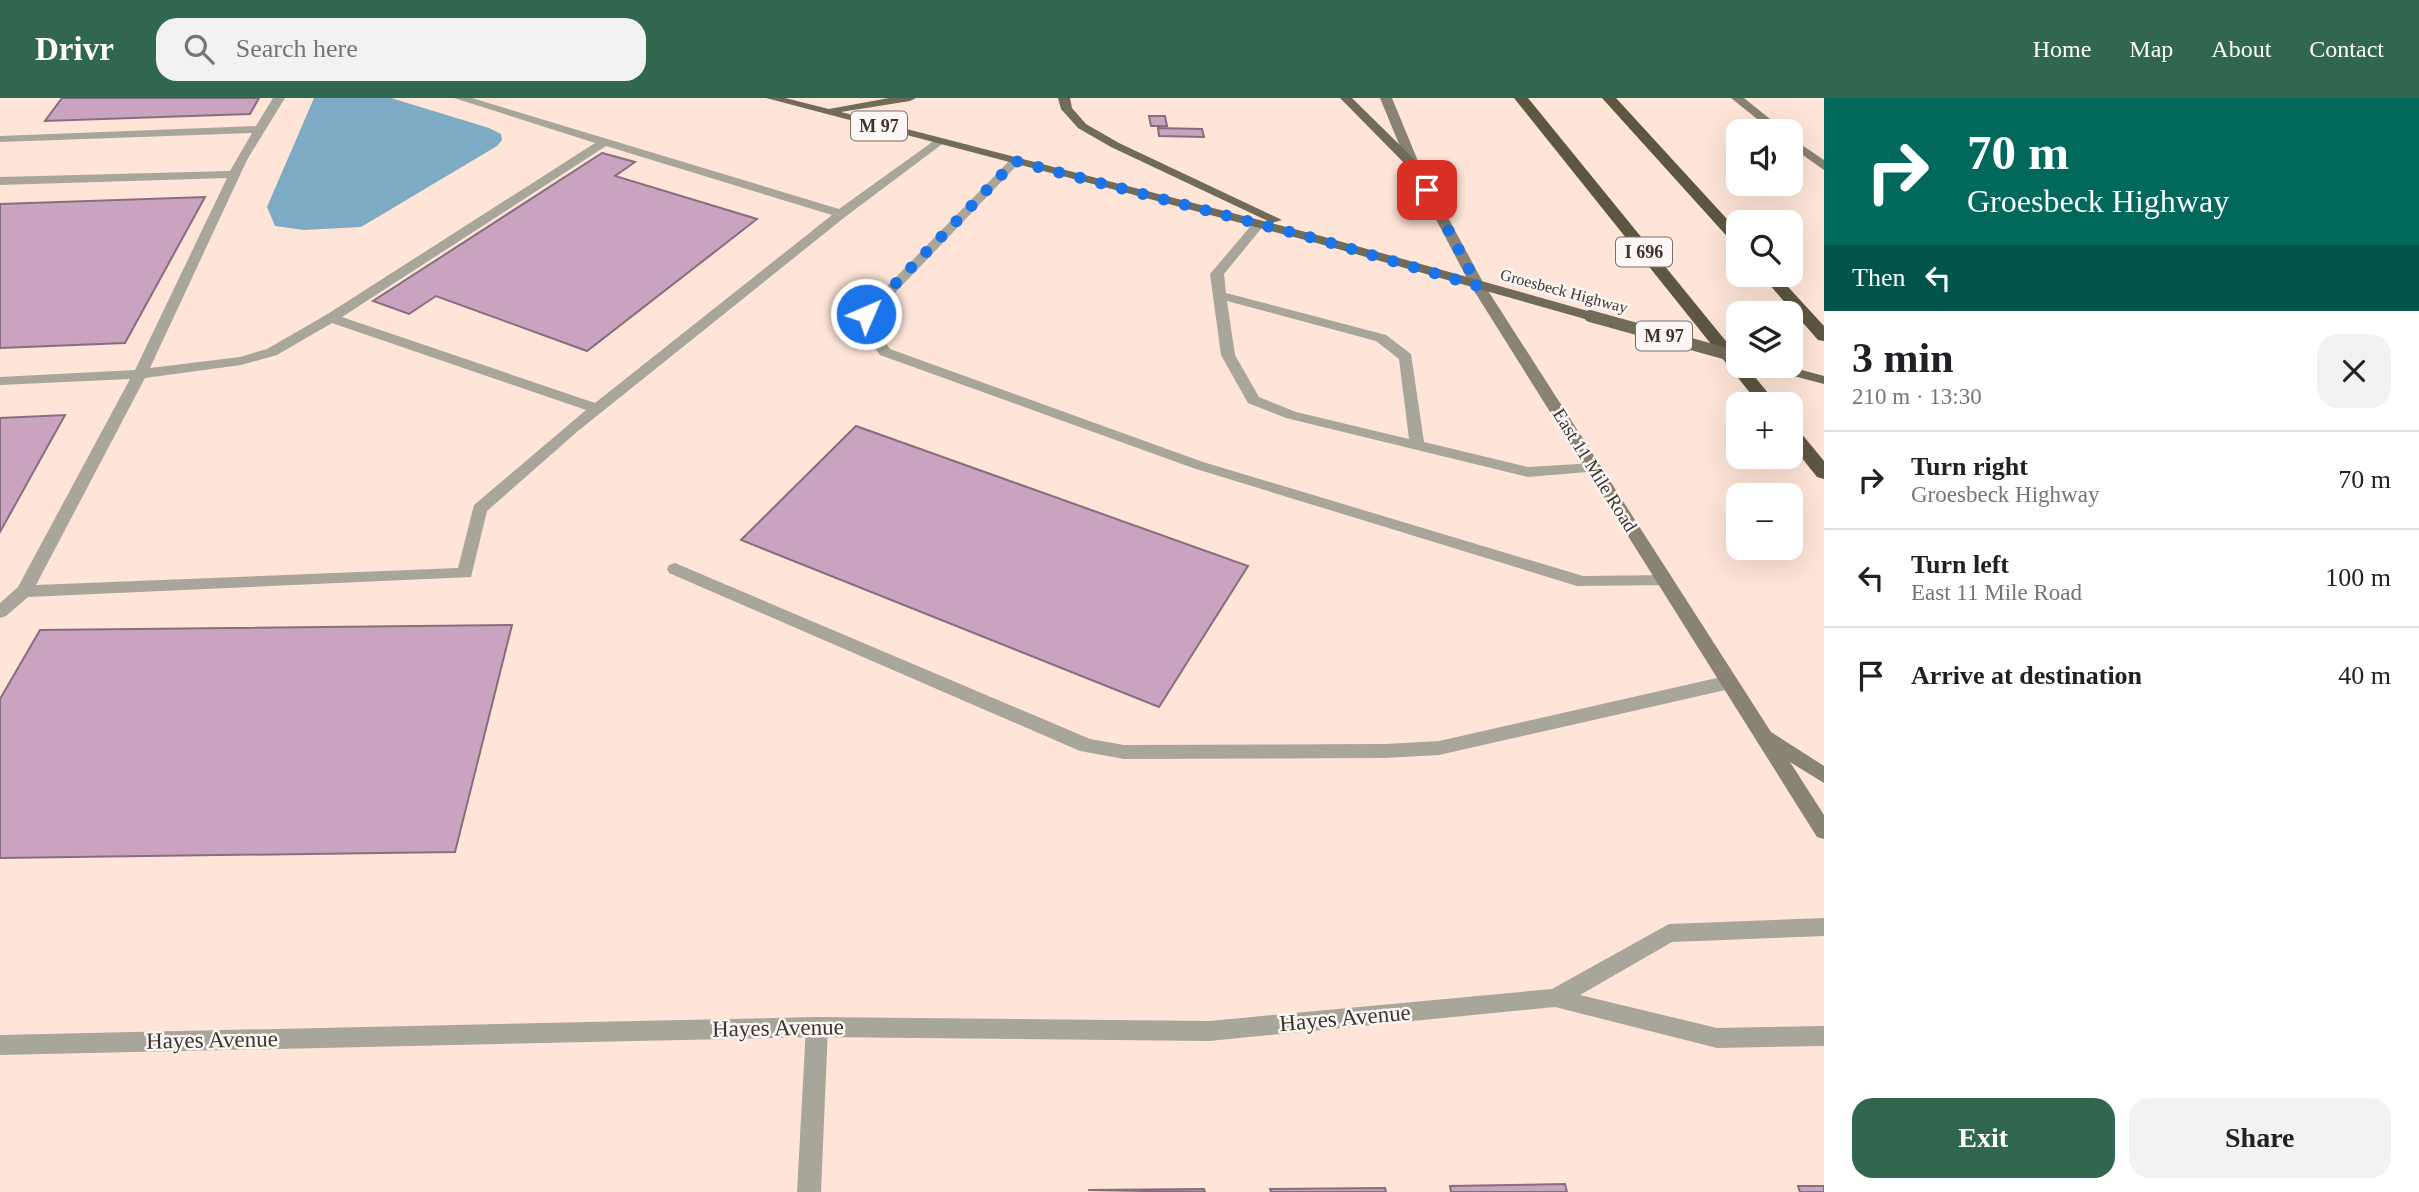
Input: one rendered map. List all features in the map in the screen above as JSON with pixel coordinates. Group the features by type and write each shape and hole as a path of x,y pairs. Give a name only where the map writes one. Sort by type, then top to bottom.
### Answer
{"highway":[{"name":"I 696","path":"1521,98 1758,392"},
{"path":"1609,98 1726,227"},
{"path":"1780,287 1824,337"},
{"path":"1803,447 1824,473"}],"main road":[{"name":"Groesbeck Highway","path":"772,98 1317,239 1478,286 1726,353"},
{"path":"820,110 910,98"},
{"path":"1064,98 1067,109 1082,126 1115,145 1317,239"},
{"path":"1346,98 1414,166"},
{"name":"East 11 Mile Road","path":"1386,98 1414,166 1478,286 1824,831"},
{"path":"1737,98 1764,119"},
{"path":"1803,150 1824,166"},
{"path":"1803,374 1824,380"},
{"path":"1762,733 1824,776"}],"street":[{"path":"0,612 24,591 140,374 234,174 279,98"},
{"path":"460,98 841,214"},
{"path":"0,139 260,129"},
{"path":"24,591 465,573 480,509 598,408 841,214 939,142"},
{"path":"0,381 140,374 241,361 271,352 331,318 603,143"},
{"path":"1015,161 866,314 869,329 885,352 1198,465 1583,582 1665,581"},
{"path":"0,181 234,174"},
{"path":"1259,224 1217,274 1228,355 1253,400 1291,415 1417,443 1528,472 1594,468"},
{"path":"1220,295 1381,338 1389,344 1406,357 1417,443"},
{"path":"331,318 598,408"},
{"path":"675,569 1087,746 1124,752 1385,751 1438,748 1631,702 1730,682"},
{"name":"Hayes Avenue","path":"1556,998 1669,933 1824,927"},
{"name":"Hayes Avenue","path":"0,1045 817,1027 1209,1031 1556,998 1717,1038 1824,1037"},
{"path":"809,1192 817,1027"}],"water":[{"path":"314,98 391,98 489,128 501,134 502,140 497,146 361,227 304,230 275,226 267,207"}],"building":[{"path":"62,98 259,98 250,114 45,121"},
{"path":"1149,116 1165,116 1167,126 1151,126"},
{"path":"1158,128 1202,129 1204,137 1159,136"},
{"path":"602,153 635,162 615,176 757,219 587,351 436,296 409,314 373,301"},
{"path":"205,197 125,343 0,348 0,204"},
{"path":"65,415 0,532 0,418"},
{"path":"856,426 1248,566 1159,707 741,540"},
{"path":"512,625 455,852 0,858 0,699 40,630"},
{"path":"1565,1184 1567,1192 1451,1192 1450,1186"},
{"path":"1798,1186 1824,1186 1824,1192 1800,1192"},
{"path":"1385,1188 1386,1192 1271,1192 1270,1189"},
{"path":"1204,1189 1205,1192 1088,1190"}],"route":[{"path":"866,314 1015,161 1317,239 1478,286 1427,190"}]}
